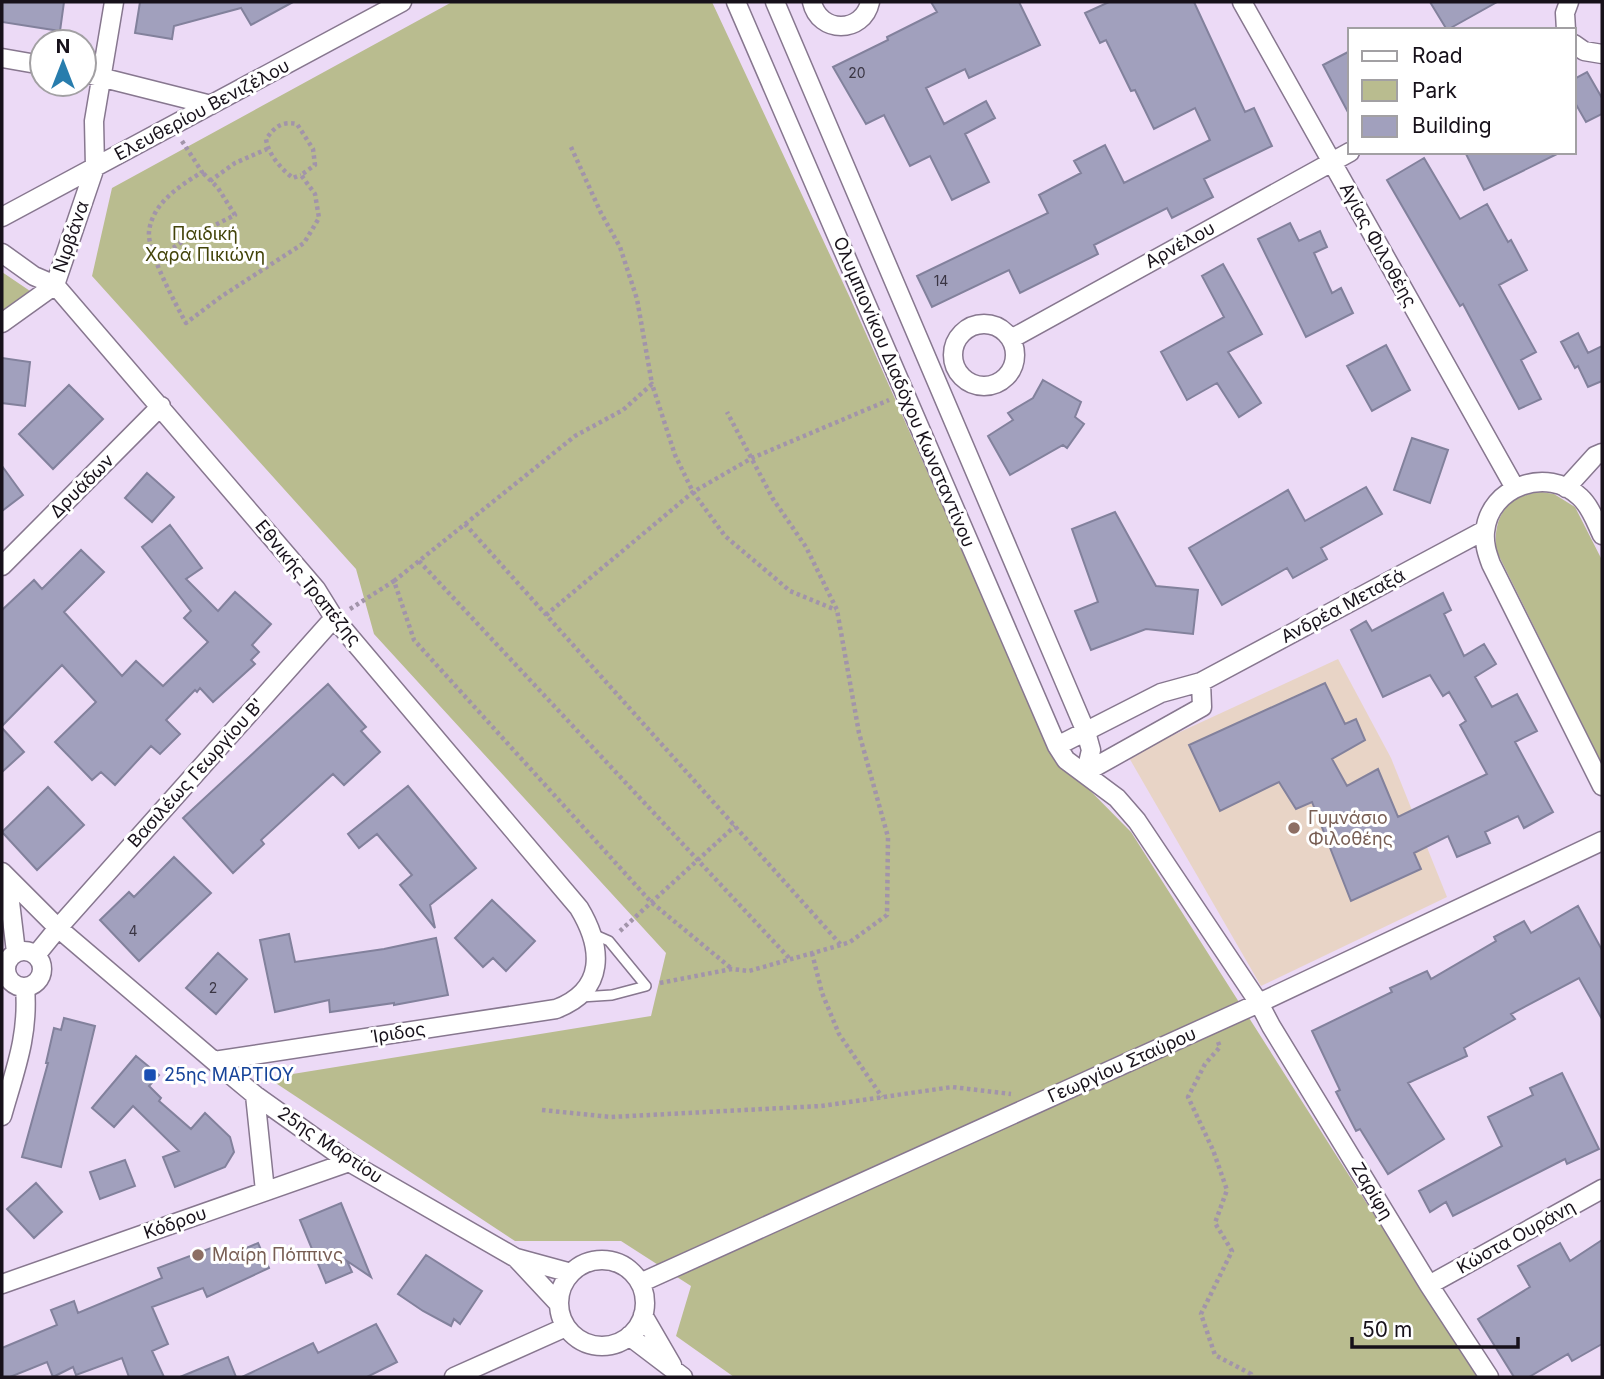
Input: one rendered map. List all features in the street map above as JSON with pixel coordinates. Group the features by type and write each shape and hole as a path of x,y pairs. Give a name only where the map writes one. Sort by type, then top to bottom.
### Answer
{"street":[{"name":"Νιρβάνα","path":"98,57 114,2"},
{"name":"Ελευθερίου Βενιζέλου","path":"2,217 402,2"},
{"name":"Ολυμπιονίκου Διαδόχου Κωνσταντίνου","path":"736,2 1057,746 1066,760 1086,772 1117,798 1137,821 1259,1003"},
{"name":"Ολυμπιονίκου Διαδόχου Κωνσταντίνου","path":"775,2 1086,732 1091,750 1086,772"},
{"path":"812,2 816,14 823,21 840,27 859,21 865,15 870,2"},
{"name":"Αγίας Φιλοθέης","path":"1242,2 1514,488"},
{"path":"1566,28 1565,13 1569,2"},
{"path":"1576,45 1584,51 1602,54"},
{"path":"2,58 28,63"},
{"path":"98,75 211,105"},
{"name":"Νιρβάνα","path":"2,323 55,285 95,167 94,98"},
{"name":"Αρνέλου","path":"1011,339 1348,153"},
{"name":"Εθνικής Τραπέζης","path":"2,253 34,275 55,285 316,589 334,618 579,908 601,937 592,977 579,997"},
{"name":"Δρυάδων","path":"2,566 161,406"},
{"path":"1566,488 1595,456 1602,453"},
{"path":"1602,535 1581,498 1566,488 1549,482 1531,482 1514,488 1500,499 1490,513 1485,530 1485,548 1491,564 1602,786"},
{"name":"Ανδρέα Μεταξά","path":"1057,746 1161,693 1201,682 1485,530"},
{"name":"Βασιλέως Γεωργίου Β'","path":"36,955 334,618"},
{"path":"1086,772 1202,707 1201,682"},
{"name":"Γεωργίου Σταύρου","path":"640,1283 1259,1003 1602,841"},
{"path":"5,874 16,952"},
{"name":"25ης Μαρτίου","path":"5,874 58,928 255,1095 349,1161 516,1258 571,1273"},
{"path":"23,950 36,955 41,961 38,981 25,987 5,978 7,962 16,952 23,950"},
{"path":"2,1116 25,1035 25,987"},
{"name":"Ίριδος","path":"214,1061 556,1009 579,997"},
{"name":"Ζαρίφη","path":"1259,1003 1270,1026 1429,1285 1489,1377"},
{"path":"255,1095 265,1191"},
{"name":"Κόδρου","path":"2,1284 349,1161"},
{"name":"Κώστα Ουράνη","path":"1429,1285 1602,1189"},
{"name":"25ης Μαρτίου","path":"516,1258 558,1303"},
{"path":"591,1261 614,1262 633,1274 640,1283 644,1299 643,1315 638,1326 629,1336 610,1344 589,1344 576,1337 566,1327 560,1315 558,1303 562,1286 571,1273 591,1261"},
{"path":"643,1315 680,1375"},
{"path":"454,1377 566,1327"},
{"path":"629,1336 680,1375"}],"lane":[{"name":"Εθνικής Τραπέζης","path":"601,937 646,986"},
{"path":"579,997 612,995 646,986"}],"path":[{"path":"288,122 297,124 313,149 315,165 301,175 293,178 267,149 266,139 275,126 288,122"},
{"path":"156,260 183,241 235,215 172,126"},
{"path":"571,147 601,213 620,247 637,299 652,384 675,455 693,492 725,537 790,591 837,610"},
{"path":"210,181 235,163 267,149"},
{"path":"202,172 179,187 160,205 149,233 156,260 186,323 222,296 304,243 320,218 315,194 301,175"},
{"path":"334,618 394,581 575,436 623,410 652,384"},
{"path":"547,615 693,492 752,458 904,394"},
{"path":"646,986 732,970 749,971 842,945 887,915 888,837 859,733 837,610 806,547 773,499 727,412"},
{"path":"465,524 842,945"},
{"path":"419,561 790,959"},
{"path":"394,581 415,640 651,902 732,970"},
{"path":"601,937 651,902 735,826"},
{"path":"812,953 822,993 839,1034 882,1097"},
{"path":"1214,1023 1220,1047 1205,1064 1188,1097 1213,1150 1227,1190 1215,1223 1232,1251 1201,1314 1215,1355 1251,1374 1251,1377"},
{"path":"542,1110 611,1117 821,1105 952,1087 1046,1099"}],"shaded area":[{"name":"Γυμνάσιο Φιλοθέης","path":"1338,659 1391,758 1447,897 1261,986 1128,756"}],"green space":[{"name":"Παιδική Χαρά Πικιώνη","path":"452,2 712,2 851,300 1052,752 1131,832 1477,1377 734,1377 676,1336 691,1286 621,1241 515,1241 268,1078 651,1016 666,953 374,634 356,569 92,276 112,188"},
{"path":"2,272 33,293 2,314"},
{"path":"1542,492 1554,494 1575,507 1602,560 1602,764 1496,550 1497,527 1505,509 1520,498"}],"building":[{"path":"2,2 64,2 60,28 2,22"},
{"path":"140,2 293,2 251,25 241,8 174,26 172,39 135,33"},
{"path":"931,2 1019,2 1040,45 969,78 965,69 926,88 944,124 986,101 995,118 965,134 989,182 952,200 930,156 910,166 884,115 866,124 833,67 937,12"},
{"path":"1109,2 1194,2 1245,112 1254,108 1272,146 1204,179 1213,197 1172,218 1167,208 1094,245 1098,254 1020,293 1009,270 932,307 917,276 1048,213 1039,195 1081,173 1074,161 1105,145 1124,183 1210,140 1195,108 1154,129 1135,90 1131,91 1106,40 1100,43 1085,13"},
{"path":"1430,2 1497,2 1451,28 1446,28"},
{"path":"1348,52 1348,112 1323,65"},
{"path":"1587,72 1602,98 1602,114 1586,122 1576,104 1576,78"},
{"path":"1466,154 1557,154 1484,190"},
{"path":"1424,158 1460,219 1487,204 1527,270 1499,285 1536,352 1521,360 1541,399 1519,409 1463,304 1460,306 1387,180"},
{"path":"1290,223 1299,241 1320,231 1327,247 1314,253 1332,293 1341,288 1353,313 1306,337 1258,239"},
{"path":"1223,264 1262,334 1228,352 1261,403 1239,417 1217,383 1187,400 1161,352 1224,317 1202,276"},
{"path":"1578,333 1588,353 1602,346 1602,381 1588,387 1578,366 1575,368 1561,342"},
{"path":"1386,345 1410,390 1372,411 1347,366"},
{"path":"2,358 30,362 25,406 2,403"},
{"path":"1043,380 1081,402 1075,417 1084,424 1067,448 1063,445 1010,475 988,436 1013,420 1008,413 1033,398"},
{"path":"69,385 103,419 53,469 19,434"},
{"path":"1412,438 1448,450 1430,503 1394,490"},
{"path":"2,466 23,495 2,511"},
{"path":"147,473 174,497 152,522 125,498"},
{"path":"1366,487 1382,514 1321,548 1327,559 1293,578 1287,568 1222,605 1189,548 1288,490 1305,521"},
{"path":"1115,512 1156,586 1198,590 1193,634 1146,629 1091,650 1075,611 1098,602 1072,529"},
{"path":"170,525 202,568 186,579 218,611 235,592 271,624 252,645 259,652 251,660 255,664 213,702 200,688 197,692 195,690 166,720 180,734 160,754 151,746 115,785 101,772 92,780 55,742 96,702 62,665 2,726 2,610 34,580 42,589 81,550 104,572 64,612 122,676 136,661 163,686 208,642 184,618 191,611 142,547"},
{"path":"1443,593 1451,610 1444,614 1464,656 1484,644 1496,664 1475,677 1492,707 1517,694 1537,731 1515,742 1553,812 1524,828 1518,816 1485,832 1490,843 1457,857 1448,836 1414,853 1421,869 1351,901 1312,802 1296,809 1279,782 1220,811 1189,745 1325,683 1345,724 1356,719 1365,740 1332,759 1347,786 1378,769 1398,817 1487,774 1460,725 1466,721 1449,692 1443,696 1430,675 1383,697 1351,630 1366,621 1372,631"},
{"path":"328,684 366,727 361,731 380,752 344,785 333,774 261,840 264,844 233,873 183,818"},
{"path":"2,728 24,752 2,772"},
{"path":"408,786 476,868 430,905 435,928 400,885 412,875 377,834 359,848 348,834"},
{"path":"48,787 84,825 37,870 2,832"},
{"path":"174,857 211,893 139,961 100,920 129,892 134,897"},
{"path":"492,900 535,941 506,971 493,958 483,967 455,938"},
{"path":"1578,906 1602,950 1602,1019 1579,978 1511,1014 1515,1019 1464,1048 1467,1056 1408,1083 1444,1139 1388,1174 1360,1129 1356,1131 1336,1092 1340,1090 1312,1031 1392,992 1390,988 1427,971 1431,979 1496,941 1494,937 1524,921 1531,933"},
{"path":"289,934 295,962 384,949 436,938 448,995 394,1005 330,1012 329,1000 275,1012 260,940"},
{"path":"218,953 247,979 216,1014 186,988"},
{"path":"64,1018 95,1026 61,1167 22,1157 48,1063 54,1028 61,1030"},
{"path":"136,1056 159,1075 149,1086 161,1098 159,1101 191,1129 205,1113 230,1137 234,1152 225,1167 175,1187 163,1157 179,1151 133,1106 114,1127 92,1108"},
{"path":"1562,1073 1599,1149 1567,1164 1565,1159 1453,1216 1446,1202 1430,1212 1419,1191 1502,1146 1488,1117 1533,1095 1530,1088"},
{"path":"125,1160 135,1186 100,1199 90,1172"},
{"path":"36,1183 62,1212 34,1238 7,1209"},
{"path":"341,1203 371,1277 347,1261 352,1272 326,1283 300,1220"},
{"path":"1602,1240 1602,1344 1572,1361 1568,1354 1529,1377 1514,1377 1478,1319 1530,1287 1518,1266 1560,1243 1570,1261"},
{"path":"258,1243 269,1268 207,1297 203,1288 152,1307 168,1344 152,1351 164,1377 129,1377 122,1358 76,1375 73,1367 53,1377 47,1362 10,1377 2,1377 2,1348 57,1325 51,1310 74,1301 78,1313 162,1278 158,1268 211,1248 216,1261"},
{"path":"426,1255 482,1291 460,1324 454,1319 451,1326 398,1294"},
{"path":"376,1324 397,1362 367,1377 242,1377 313,1343 318,1353"},
{"path":"228,1357 236,1377 180,1377"}],"place":[{"name":"Γυμνάσιο Φιλοθέης","path":"1294,828"},
{"name":"25ης ΜΑΡΤΙΟΥ","path":"150,1075"},
{"name":"Μαίρη Πόππινς","path":"198,1255"}]}
